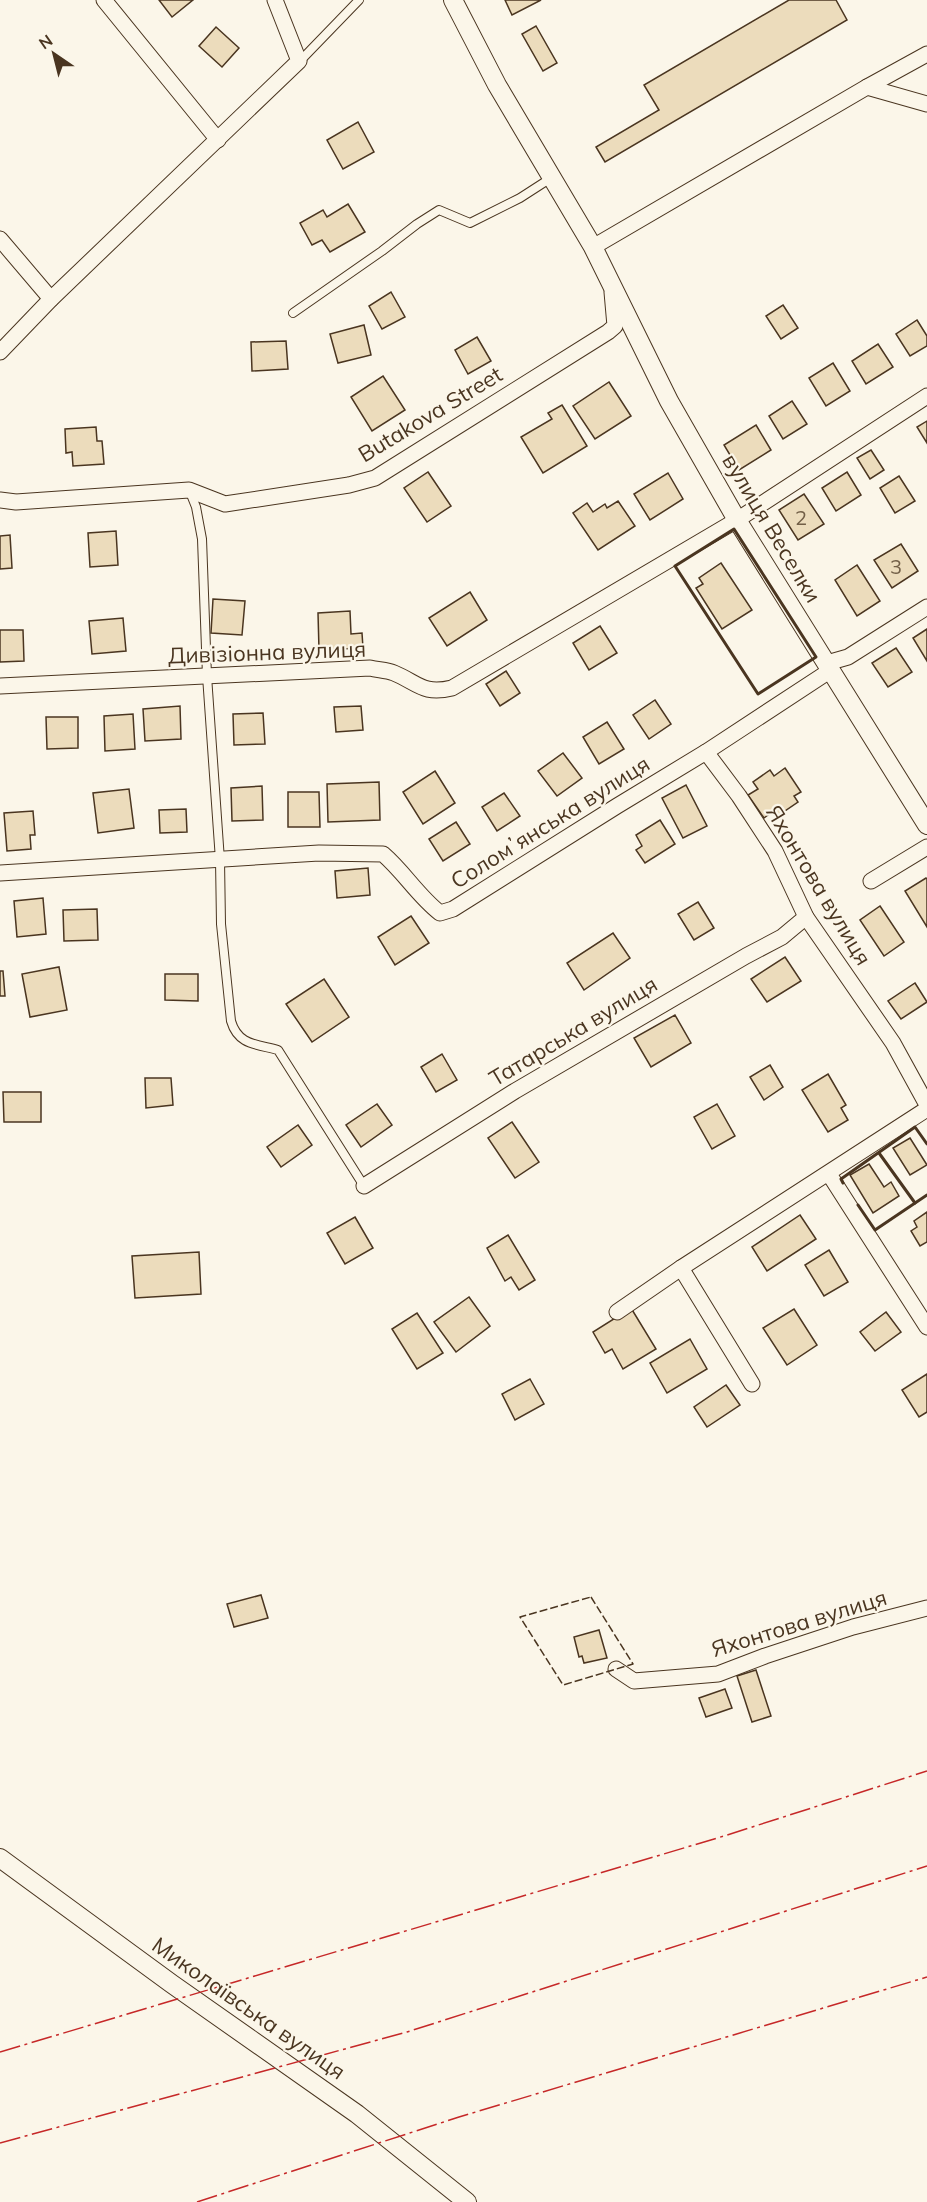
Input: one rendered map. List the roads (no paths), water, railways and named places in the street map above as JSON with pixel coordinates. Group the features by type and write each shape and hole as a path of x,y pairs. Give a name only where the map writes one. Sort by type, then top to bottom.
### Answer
{"street":[{"path":"104,0 218,140"},
{"path":"0,352 51,299 299,62 275,0"},
{"name":"вулиця Веселки","path":"453,0 497,84 593,247 669,401 737,520 927,825"},
{"path":"593,247 927,54"},
{"path":"867,87 927,104"},
{"path":"0,239 51,299"},
{"name":"Butakova Street","path":"0,500 16,502 189,490 225,504 375,478 608,332 615,326 611,286"},
{"name":"Дивізіонна вулиця","path":"0,686 370,668 393,673 418,687 437,692 452,688 737,520 927,396"},
{"name":"Соломʼянська вулиця","path":"0,873 319,853 383,854 440,913 453,909 706,752 829,667 927,607"},
{"name":"Яхонтова вулиця","path":"706,752 739,796 775,851 806,917 893,1043 927,1107"},
{"path":"871,881 927,847"},
{"name":"Татарська вулиця","path":"364,1186 525,1085 782,937 806,917"},
{"path":"617,1312 681,1268 829,1174 927,1107"},
{"path":"829,1174 927,1326"},
{"path":"681,1268 752,1384"},
{"name":"Яхонтова вулиця","path":"616,1669 634,1681 718,1674 824,1636 927,1608"},
{"name":"Миколаївська вулиця","path":"0,1858 172,1984 357,2114 467,2202"}],"lane":[{"path":"299,62 359,0"},
{"path":"293,313 439,210 470,223 520,198 552,177"},
{"path":"189,490 196,507 202,538 207,676 220,860 221,924 234,1033 243,1040 278,1050 364,1186"}]}
